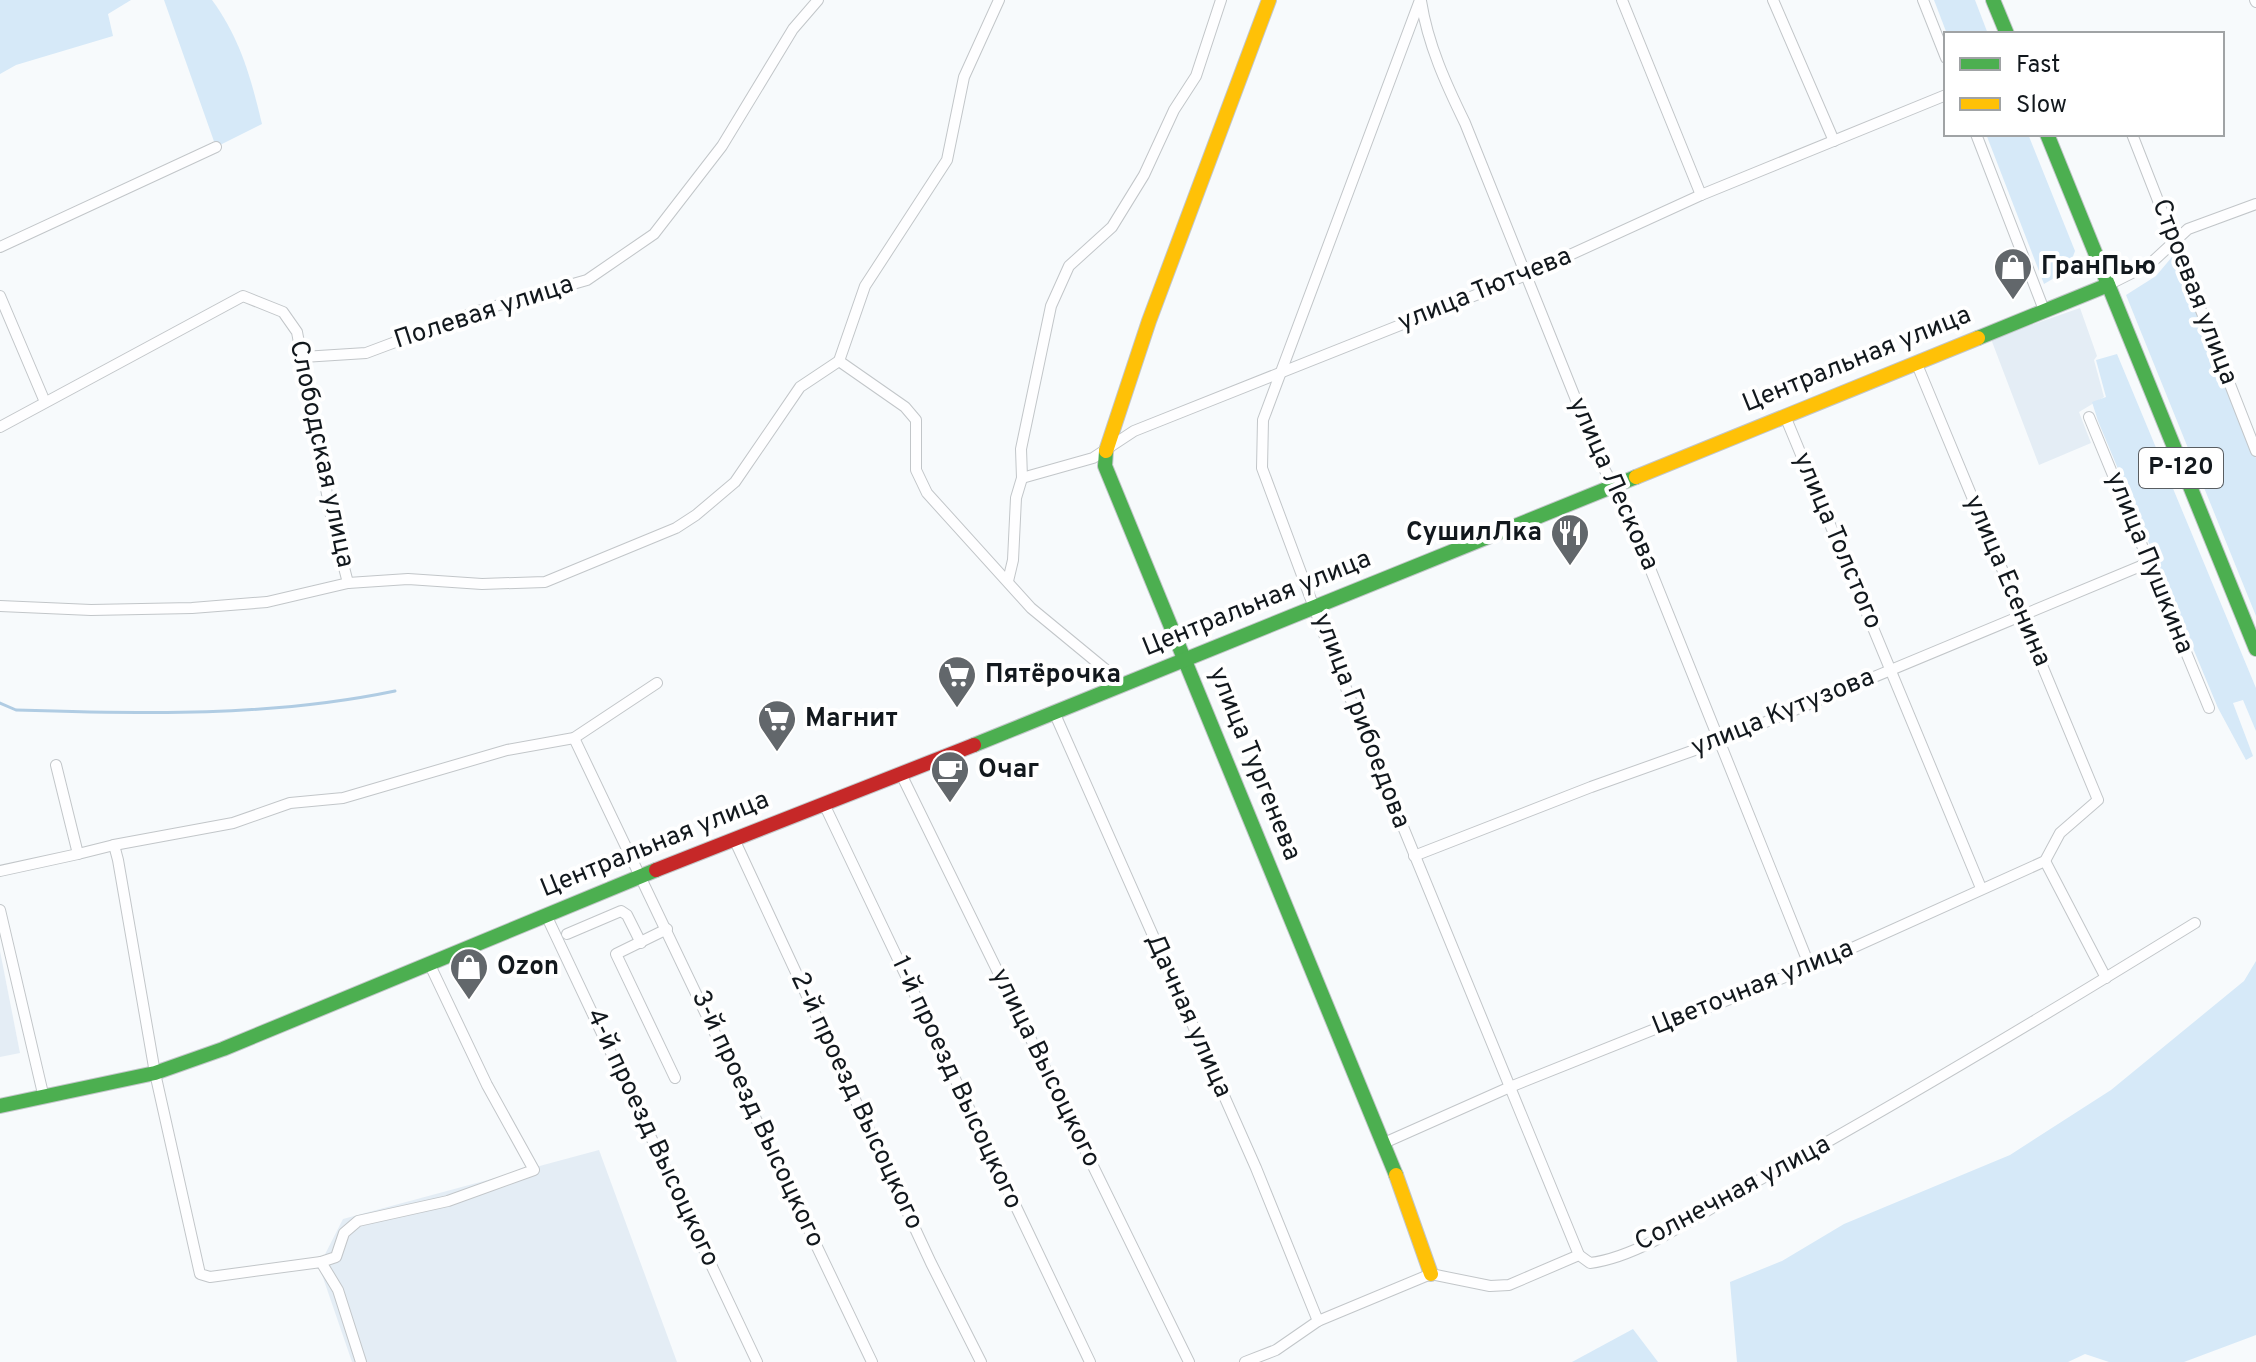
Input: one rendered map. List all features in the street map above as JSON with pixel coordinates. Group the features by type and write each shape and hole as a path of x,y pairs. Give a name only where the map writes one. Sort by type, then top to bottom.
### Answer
{"street":[{"name":"Полевая улица","path":"303,357 366,353 478,311 587,280 643,242 654,234 722,146 793,29 818,0"},
{"path":"999,0 964,77 947,160 865,286 839,361 905,407 916,420 916,470 927,493 1031,608 1122,683"},
{"path":"1008,581 1013,560 1016,498 1022,478 1021,449 1051,306 1069,266 1112,227 1144,175 1174,110 1196,76 1221,0"},
{"path":"1106,447 1269,0"},
{"name":"улица Лескова","path":"1420,0 1425,30 1444,79 1612,486 1625,506 1810,967"},
{"name":"улица Грибоедова","path":"1420,0 1263,420 1262,468 1317,607 1325,637 1579,1255"},
{"path":"1622,0 1701,195"},
{"path":"1773,0 1834,141"},
{"path":"1923,0 1944,53"},
{"path":"1993,0 2006,32"},
{"name":"улица Тютчева","path":"1022,478 1093,458 1134,431 1526,275 1701,195 1944,96"},
{"path":"1977,136 2044,310"},
{"name":"Р-120","path":"2048,136 2256,649"},
{"name":"Строевая улица","path":"2133,136 2256,451"},
{"path":"0,247 216,147"},
{"path":"2108,285 2150,264 2188,229 2256,204"},
{"name":"Центральная улица","path":"0,1106 155,1073 223,1049 642,875 1317,607 2108,285"},
{"path":"0,296 45,402"},
{"name":"Слободская улица","path":"0,427 243,296 283,312 297,332 303,357 332,521 348,583"},
{"name":"Слободская улица","path":"0,606 91,610 192,608 267,602 348,583 408,579 482,584 545,582 676,528 735,482 800,387 839,361"},
{"name":"улица Есенина","path":"1916,362 2098,800 2060,833 2045,861"},
{"name":"улица Толстого","path":"1785,416 1981,888"},
{"name":"улица Пушкина","path":"2089,417 2209,708"},
{"name":"улица Тургенева","path":"1106,447 1105,466 1384,1143 1431,1274"},
{"name":"улица Кутузова","path":"1414,856 1720,741 2148,563"},
{"path":"0,871 114,845 233,823 290,803 343,798 507,750 574,738 657,683"},
{"name":"Дачная улица","path":"1054,712 1256,1168 1318,1321"},
{"name":"3-й проезд Высоцкого","path":"574,738 872,1362"},
{"path":"56,765 78,854"},
{"name":"улица Высоцкого","path":"901,774 1189,1362"},
{"name":"1-й проезд Высоцкого","path":"824,804 1090,1362"},
{"name":"2-й проезд Высоцкого","path":"734,839 931,1263 981,1362"},
{"path":"114,845 155,1073 200,1274 210,1277 321,1262 336,1257 344,1233 358,1221 448,1201 534,1170 487,1085 429,963"},
{"path":"2045,861 2106,978"},
{"name":"Цветочная улица","path":"1384,1143 1510,1087 1810,967 2045,861"},
{"path":"0,910 44,1098"},
{"path":"567,934 621,911 627,915 641,943"},
{"name":"4-й проезд Высоцкого","path":"546,915 757,1362"},
{"name":"Солнечная улица","path":"1431,1274 1490,1286 1509,1285 1579,1255 1590,1263 1605,1261 1662,1235 1953,1072 2195,923"},
{"path":"667,929 616,954 675,1078"},
{"path":"321,1262 338,1290 361,1362"},
{"path":"1245,1362 1276,1350 1318,1321 1431,1274"}],"shaded area":[{"path":"0,0 131,0 108,14 113,36 16,65 0,74"},
{"path":"164,0 212,0 230,29 243,59 262,124 216,147"},
{"path":"1934,0 1975,0 1987,32 1946,32"},
{"path":"1987,136 2029,136 2075,251 2068,270 2044,284"},
{"path":"2177,251 2256,458 2256,616 2126,295 2156,276"},
{"path":"2080,308 2097,356 2094,360 2104,397 2079,412 2091,443 2039,465 1991,339"},
{"path":"2117,354 2256,688 2256,731 2243,700 2233,703 2253,756 2246,760 2218,708 2098,421 2092,402 2106,397 2096,360"},
{"path":"0,951 20,1053 0,1057"},
{"path":"2256,961 2256,1335 2184,1362 2109,1362 2085,1354 2068,1362 1737,1362 1730,1282 1782,1261 1844,1224 2010,1155 2111,1090 2244,981"},
{"path":"599,1150 677,1362 352,1362 319,1266 343,1219"},
{"path":"1633,1329 1658,1362 1572,1362"}],"waterway":[{"path":"0,703 16,710 207,712 301,706 395,691"}],"traffic: fast":[{"path":"1993,0 2006,32"},
{"path":"2048,136 2256,649"},
{"path":"1978,338 2108,285"},
{"path":"1106,451 1105,466 1396,1175"},
{"path":"974,745 1636,477"},
{"path":"0,1106 155,1073 223,1049 656,870"}],"traffic: slow":[{"path":"1106,451 1149,321 1269,0"},
{"path":"1636,477 1978,338"},
{"path":"1396,1175 1431,1274"}],"traffic: jam":[{"path":"656,870 974,745"}],"place":[{"name":"ГранПью","path":"2013,301"},
{"name":"СушилЛка","path":"1570,567"},
{"name":"Пятёрочка","path":"957,709"},
{"name":"Магнит","path":"777,753"},
{"name":"Очаг","path":"950,804"},
{"name":"Ozon","path":"469,1001"}]}
